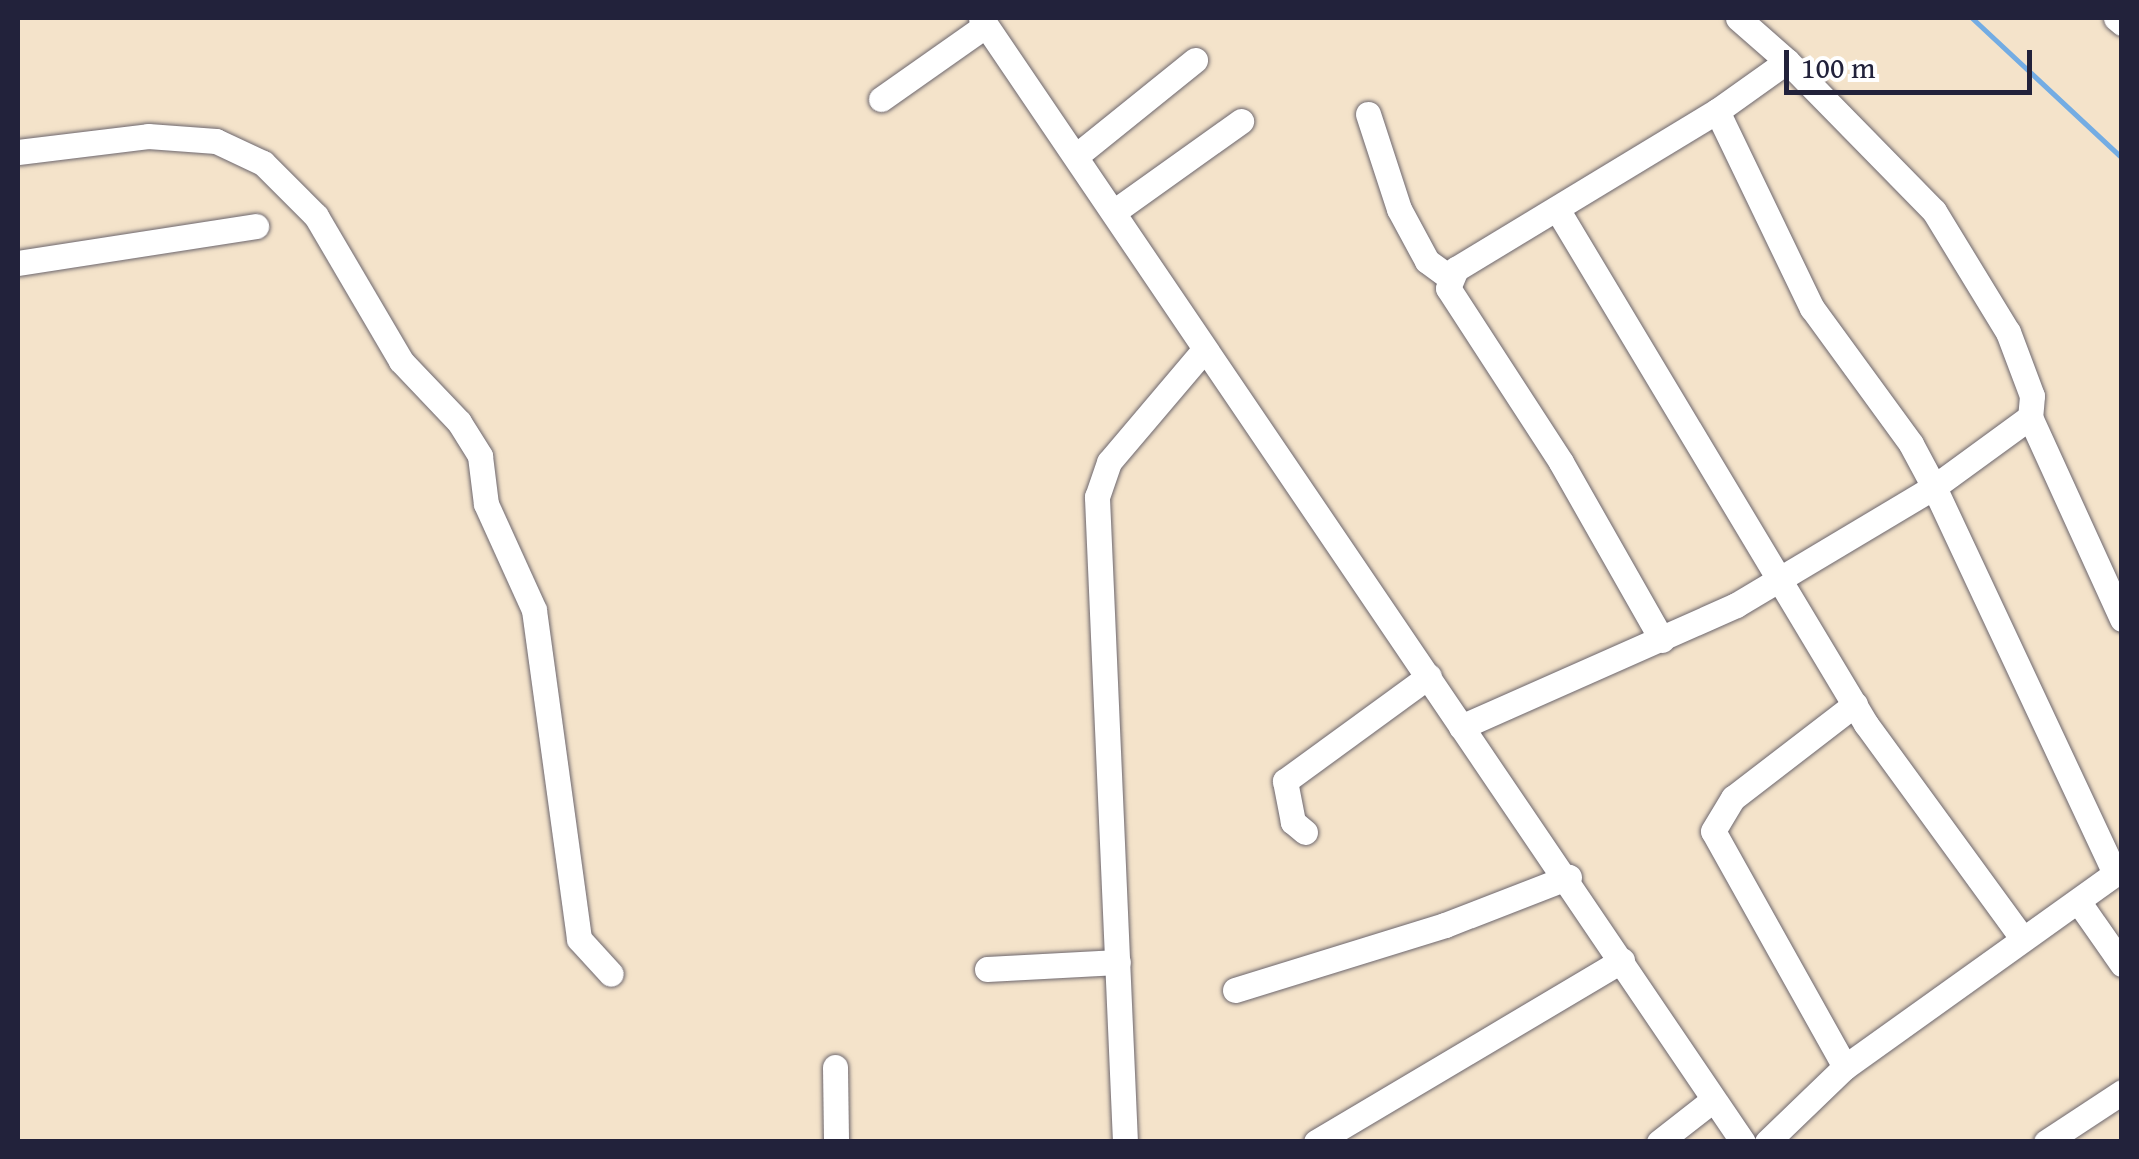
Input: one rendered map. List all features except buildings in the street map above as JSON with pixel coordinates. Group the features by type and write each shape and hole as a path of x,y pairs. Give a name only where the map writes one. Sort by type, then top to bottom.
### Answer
{"street":[{"path":"1738,18 1787,61 1934,210 2008,332 2032,396 2030,417 2122,619"},
{"path":"881,99 983,22 1115,211 1204,350 1461,727 1569,877 1743,1142"},
{"path":"1076,156 1195,60"},
{"path":"1450,278 1717,111 1787,61"},
{"path":"1717,111 1812,308 1911,444 1934,486 2118,872 1845,1067 1766,1142"},
{"path":"1368,114 1399,209 1428,261 1450,278"},
{"path":"1115,211 1240,121"},
{"path":"18,152 148,136 216,141 262,163 316,216 401,361 459,422 480,456 486,504 534,610 579,939 611,974"},
{"path":"1557,209 1855,704 2022,938"},
{"path":"18,263 256,226"},
{"path":"1450,278 1450,297 1561,462 1662,640"},
{"path":"1126,1142 1099,480 1204,350"},
{"path":"1461,727 1662,640 1779,579 1934,486 2030,417"},
{"path":"1306,832 1293,822 1285,781 1428,676"},
{"path":"1845,1067 1713,831 1733,798 1855,704"},
{"path":"1235,990 1462,919 1569,877"},
{"path":"2078,901 2122,964"},
{"path":"1316,1142 1622,960"},
{"path":"987,969 1118,962"},
{"path":"835,1068 836,1142"},
{"path":"2046,1142 2122,1092"},
{"path":"1670,1138 1713,1100"}],"waterway":[{"path":"1972,18 2122,158"}]}
